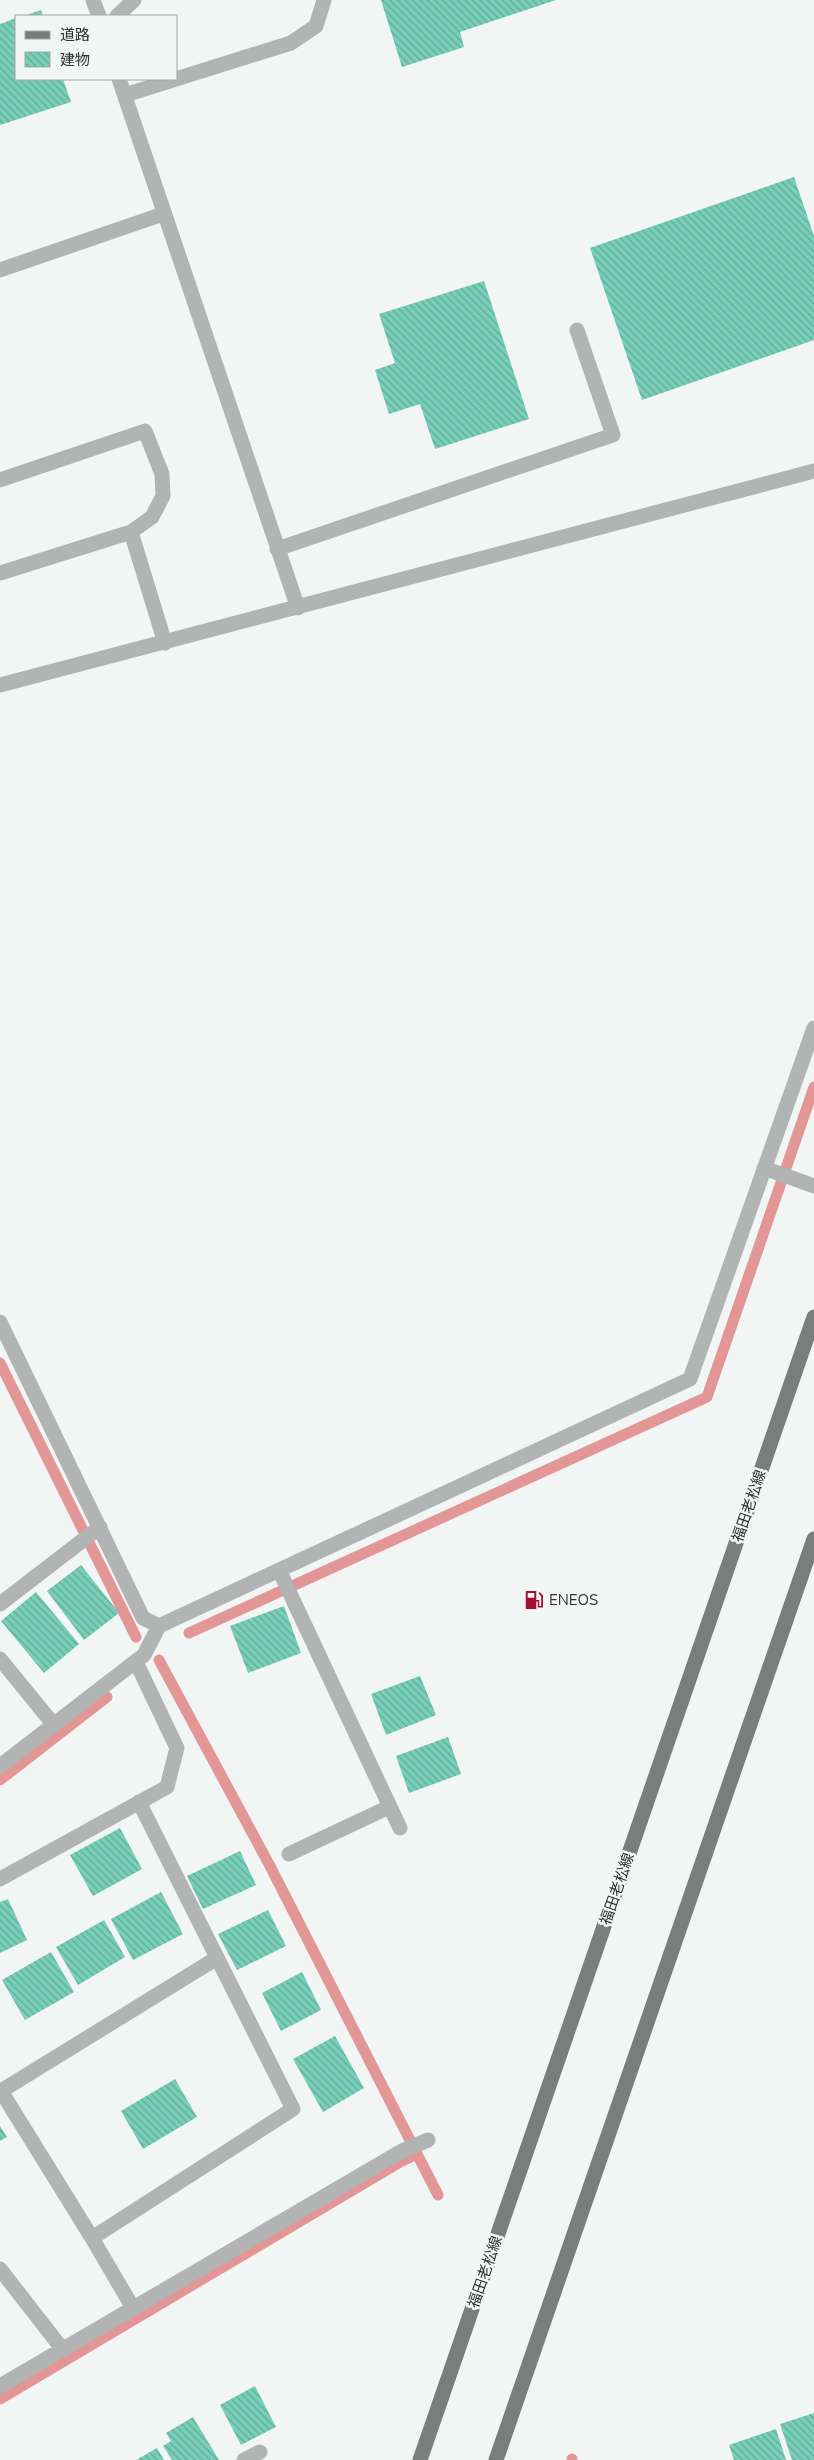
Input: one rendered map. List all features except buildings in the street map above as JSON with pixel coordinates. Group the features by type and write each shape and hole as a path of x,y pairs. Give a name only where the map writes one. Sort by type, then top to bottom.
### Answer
{"main road":[{"name":"福田老松線","path":"420,2460 814,1317"},
{"path":"496,2460 814,1539"}],"street":[{"path":"93,0 99,15"},
{"path":"118,15 134,0"},
{"path":"178,78 291,43 316,26 324,0"},
{"path":"119,80 163,214 298,608"},
{"path":"125,95 173,80"},
{"path":"0,270 163,214"},
{"path":"277,548 613,435 577,330"},
{"path":"0,480 145,431 162,474 162,496 152,517 131,532 0,573"},
{"path":"0,686 814,471"},
{"path":"131,532 165,643"},
{"path":"0,1766 144,1655 159,1626 280,1574 690,1379 768,1170 814,1028"},
{"path":"768,1170 814,1186"},
{"path":"0,1322 91,1534 143,1618 159,1626"},
{"path":"0,1604 91,1534"},
{"path":"280,1574 400,1828"},
{"path":"0,1659 54,1725"},
{"path":"0,1879 167,1787 177,1748 136,1662"},
{"path":"92,2238 293,2109 139,1802"},
{"path":"289,1854 389,1807"},
{"path":"133,2308 1,2090 217,1958"},
{"path":"0,2386 402,2151 425,2141"},
{"path":"0,2269 63,2350"},
{"path":"244,2460 260,2452"}],"waterway":[{"path":"189,1633 707,1397 814,1087"},
{"path":"0,1363 136,1637"},
{"path":"159,1660 270,1866 438,2195"},
{"path":"0,1780 107,1697"},
{"path":"0,2399 400,2162 417,2154"}],"place":[{"name":"ENEOS","path":"534,1600"}]}
